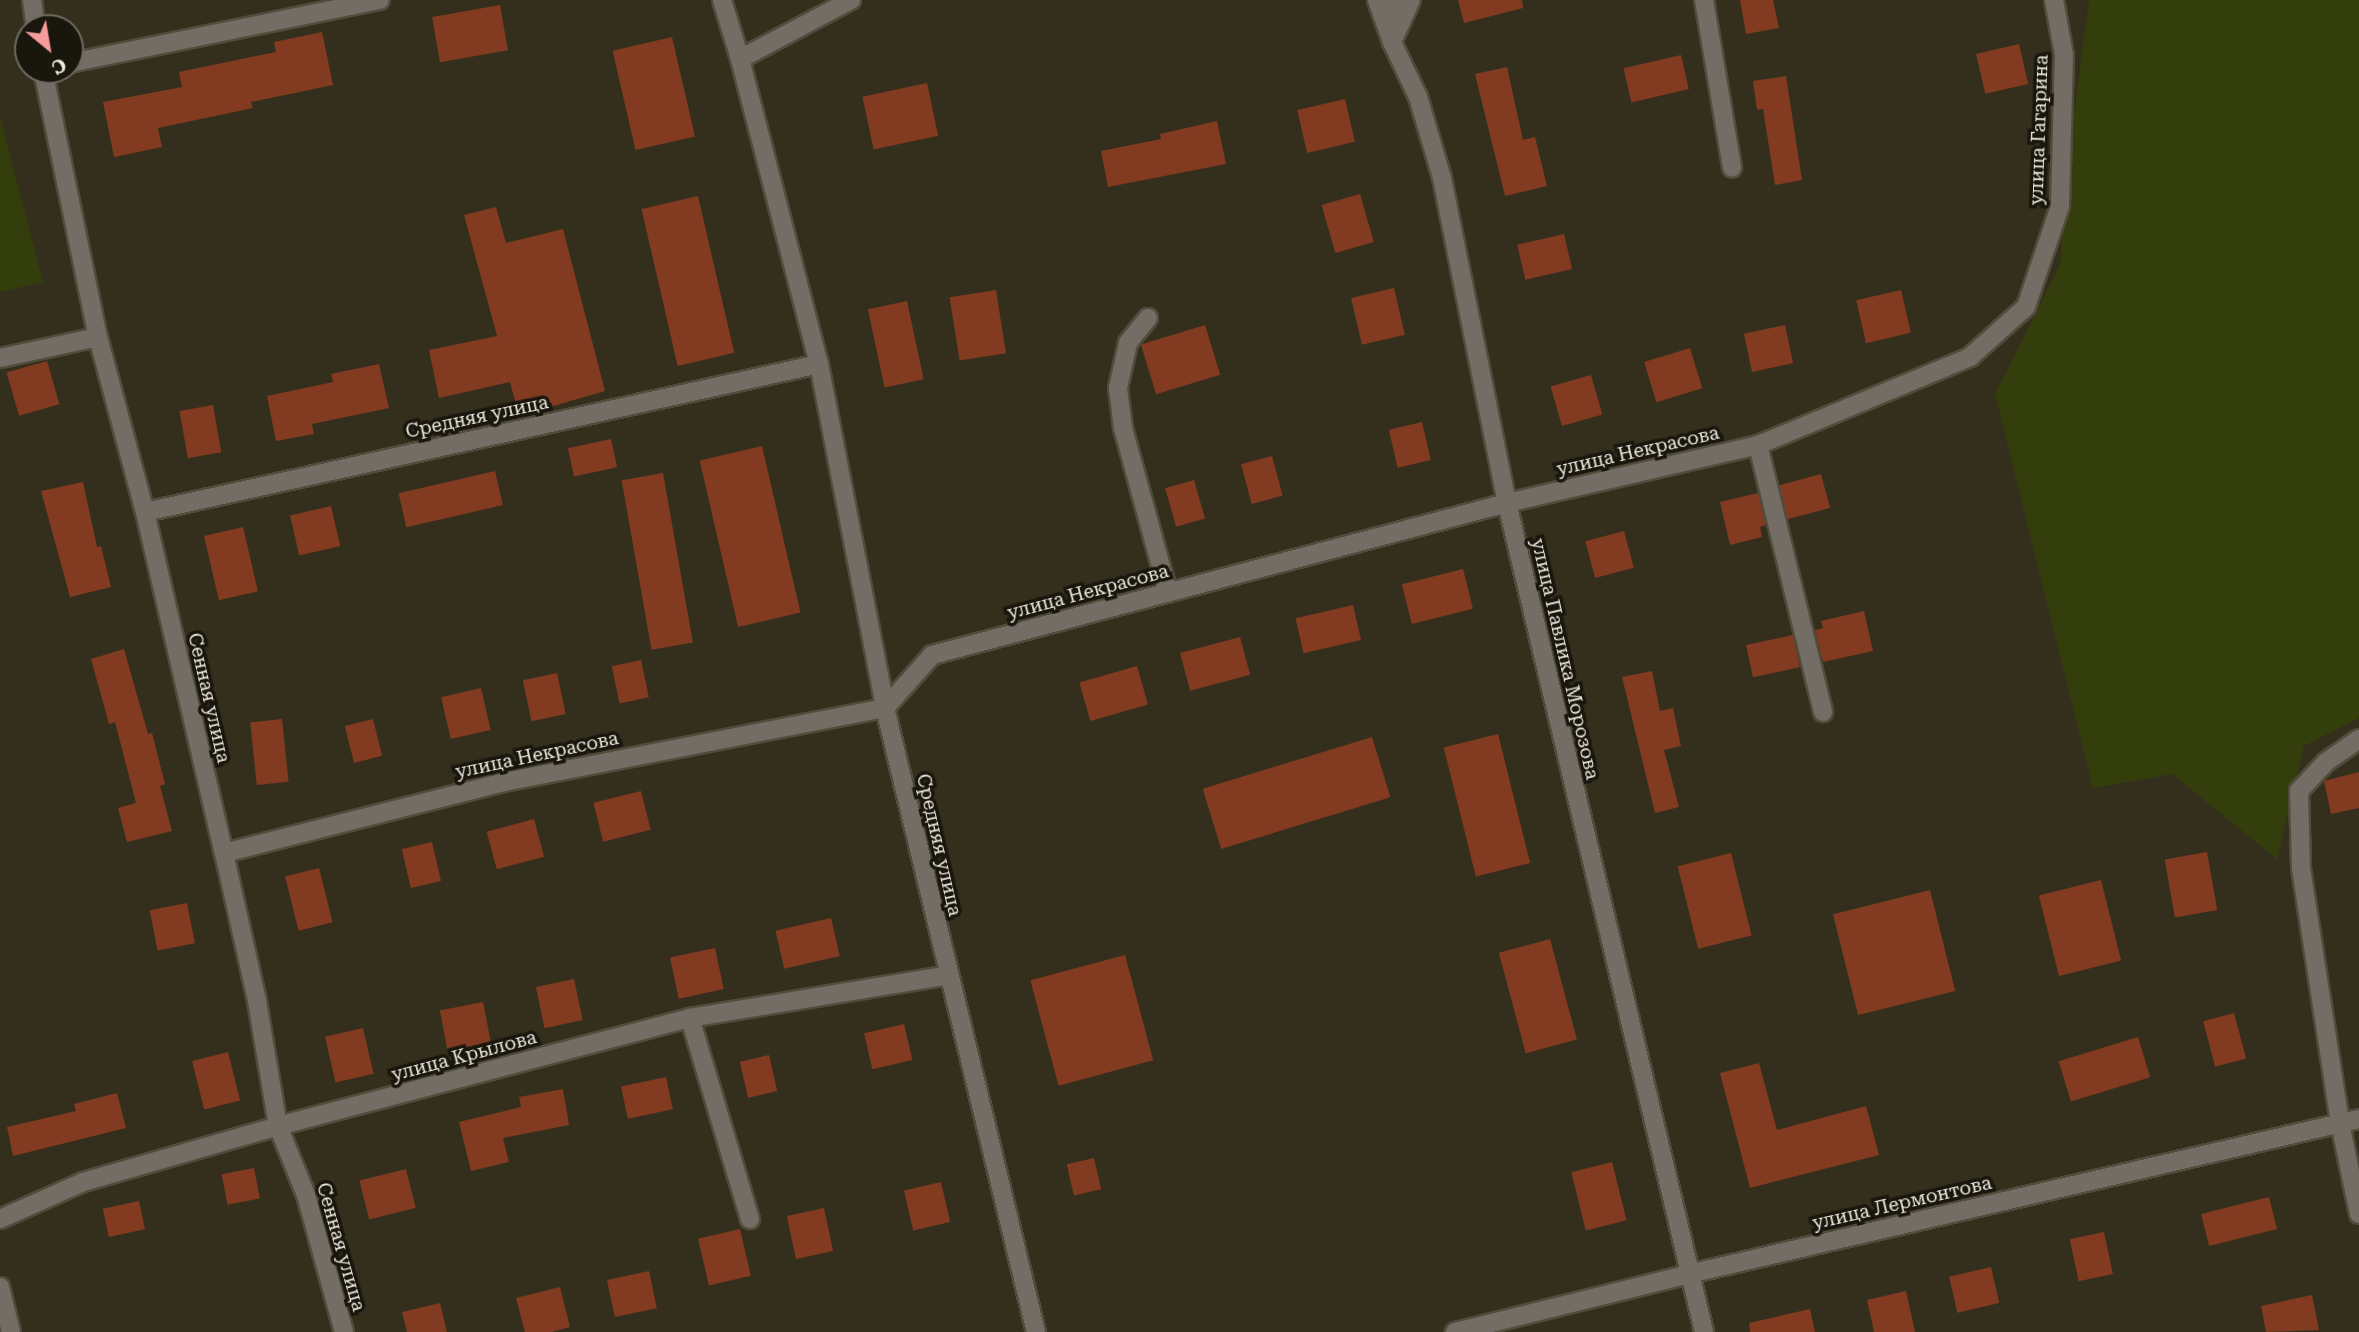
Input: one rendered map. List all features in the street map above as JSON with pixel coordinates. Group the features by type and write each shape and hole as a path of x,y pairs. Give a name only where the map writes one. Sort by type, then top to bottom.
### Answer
{"street":[{"path":"84,60 380,0"},
{"name":"Средняя улица","path":"722,0 740,59 819,364 885,708 1036,1332"},
{"path":"740,59 851,0"},
{"name":"улица Павлика Морозова","path":"1377,0 1392,42 1418,97 1442,178 1507,503 1704,1332"},
{"path":"1392,42 1393,0"},
{"path":"1392,42 1411,0"},
{"path":"1704,0 1732,168"},
{"name":"улица Гагарина","path":"1970,357 2026,307 2060,206 2064,55 2054,0"},
{"name":"Сенная улица","path":"46,84 98,337 145,512 257,1000 278,1126 306,1195 344,1332"},
{"path":"1148,318 1128,343 1118,388 1124,428 1168,593"},
{"path":"0,358 98,337"},
{"name":"улица Некрасова","path":"224,853 504,782 885,708 932,655 1507,503 1758,445 1970,357"},
{"name":"Средняя улица","path":"145,512 819,364"},
{"path":"1758,445 1823,712"},
{"path":"2357,740 2326,762 2299,791 2301,868 2340,1123 2359,1214"},
{"name":"улица Крылова","path":"0,1219 83,1182 278,1126 690,1018 949,975"},
{"path":"690,1018 750,1219"},
{"name":"улица Лермонтова","path":"1455,1332 1689,1274 2359,1119"},
{"path":"0,1287 11,1332"}],"green space":[{"path":"2089,0 2359,0 2359,718 2304,746 2277,859 2172,774 2093,788 1995,394 2060,265 2070,144"},
{"path":"0,117 43,282 0,292"}],"building":[{"path":"1458,0 1522,0 1523,8 1464,23"},
{"path":"1740,0 1773,0 1779,28 1746,34"},
{"path":"500,5 508,50 440,62 432,17"},
{"path":"322,32 333,85 251,102 253,108 158,128 162,147 114,157 103,102 182,87 179,72 276,52 274,42"},
{"path":"672,37 695,136 636,150 613,51"},
{"path":"2019,44 2028,84 1985,94 1976,54"},
{"path":"1681,55 1689,89 1631,102 1624,68"},
{"path":"1507,67 1523,140 1535,137 1547,186 1505,196 1475,74"},
{"path":"1786,76 1802,180 1775,185 1763,109 1757,110 1753,81"},
{"path":"927,83 938,136 874,150 862,97"},
{"path":"1345,99 1355,142 1307,153 1297,110"},
{"path":"1217,121 1226,164 1108,187 1101,151 1161,139 1160,134"},
{"path":"1360,194 1374,242 1335,253 1322,205"},
{"path":"698,196 734,353 678,366 641,209"},
{"path":"496,207 506,243 563,229 605,391 519,416 510,382 439,398 429,350 497,336 464,215"},
{"path":"1564,234 1572,269 1525,280 1517,245"},
{"path":"1394,288 1405,335 1362,345 1351,298"},
{"path":"996,290 1006,353 960,361 950,297"},
{"path":"1901,290 1911,333 1866,343 1856,300"},
{"path":"907,301 924,379 885,388 868,309"},
{"path":"1205,325 1220,375 1156,394 1141,345"},
{"path":"1785,325 1793,363 1752,372 1744,334"},
{"path":"1690,348 1702,388 1656,402 1644,362"},
{"path":"47,361 59,404 19,416 7,373"},
{"path":"379,364 389,408 312,424 314,434 276,441 267,396 333,382 331,374"},
{"path":"1591,375 1602,414 1562,426 1551,387"},
{"path":"213,405 221,452 188,458 180,411"},
{"path":"1422,422 1431,460 1398,468 1389,430"},
{"path":"611,439 617,467 574,477 568,448"},
{"path":"762,446 800,613 738,627 700,460"},
{"path":"1272,456 1283,496 1252,504 1241,464"},
{"path":"495,471 503,505 406,527 399,493"},
{"path":"663,473 693,642 652,650 622,480"},
{"path":"1821,474 1830,508 1788,519 1778,485"},
{"path":"1194,480 1205,518 1176,527 1165,488"},
{"path":"83,482 97,547 101,546 111,587 70,597 41,491"},
{"path":"1758,493 1766,525 1760,527 1762,537 1730,545 1720,502"},
{"path":"331,506 340,546 299,555 290,515"},
{"path":"243,527 258,591 219,600 204,536"},
{"path":"1624,531 1634,568 1595,578 1585,541"},
{"path":"1463,569 1473,609 1412,624 1402,584"},
{"path":"1353,605 1361,640 1304,653 1296,618"},
{"path":"1864,611 1873,651 1823,662 1815,630 1823,628 1821,621"},
{"path":"1793,635 1800,667 1753,677 1746,645"},
{"path":"1240,637 1250,675 1190,691 1180,653"},
{"path":"124,649 148,734 152,733 165,784 160,786 172,831 127,842 118,808 136,803 115,722 109,724 91,659"},
{"path":"641,660 649,697 620,703 612,666"},
{"path":"1137,666 1148,704 1090,721 1079,683"},
{"path":"1652,671 1660,711 1673,708 1681,746 1664,750 1679,807 1655,813 1622,677"},
{"path":"557,673 566,714 531,721 523,680"},
{"path":"481,688 491,730 451,739 441,697"},
{"path":"282,719 289,782 257,785 250,722"},
{"path":"373,719 382,756 354,763 345,726"},
{"path":"1498,734 1530,863 1476,877 1444,748"},
{"path":"1372,737 1390,797 1221,849 1203,789"},
{"path":"2359,772 2359,808 2331,814 2324,781"},
{"path":"641,791 651,830 603,842 593,803"},
{"path":"534,819 544,857 497,869 487,832"},
{"path":"432,842 441,881 411,888 402,849"},
{"path":"2207,852 2217,910 2175,918 2165,859"},
{"path":"1731,853 1752,935 1698,949 1678,866"},
{"path":"319,868 333,922 299,931 285,876"},
{"path":"2101,880 2121,961 2059,976 2039,895"},
{"path":"1930,890 1955,991 1858,1015 1833,914"},
{"path":"187,903 195,943 158,950 150,910"},
{"path":"831,918 840,956 784,969 775,931"},
{"path":"1550,939 1577,1039 1526,1053 1499,953"},
{"path":"715,948 724,989 679,999 670,958"},
{"path":"1125,955 1153,1060 1059,1086 1030,980"},
{"path":"574,979 583,1020 545,1028 536,987"},
{"path":"483,1002 491,1042 448,1051 440,1010"},
{"path":"2234,1013 2246,1058 2215,1067 2203,1021"},
{"path":"904,1024 912,1060 872,1069 864,1033"},
{"path":"363,1028 374,1074 336,1083 325,1037"},
{"path":"2138,1037 2150,1077 2071,1101 2059,1061"},
{"path":"228,1052 240,1101 204,1109 192,1061"},
{"path":"769,1055 777,1091 748,1098 740,1062"},
{"path":"1759,1063 1777,1130 1866,1106 1879,1155 1750,1188 1720,1073"},
{"path":"666,1077 673,1109 628,1119 621,1087"},
{"path":"563,1089 569,1125 503,1138 509,1162 471,1171 459,1122 521,1107 519,1097"},
{"path":"117,1093 126,1128 13,1156 7,1127 76,1111 74,1104"},
{"path":"1094,1158 1101,1189 1074,1195 1067,1164"},
{"path":"1612,1162 1627,1220 1586,1230 1571,1172"},
{"path":"254,1168 260,1198 228,1205 222,1174"},
{"path":"406,1169 416,1208 369,1219 359,1181"},
{"path":"941,1182 950,1222 913,1230 904,1191"},
{"path":"2269,1197 2277,1229 2209,1246 2201,1214"},
{"path":"139,1201 145,1229 109,1237 103,1209"},
{"path":"824,1208 833,1251 796,1259 787,1216"},
{"path":"740,1229 751,1276 709,1285 698,1239"},
{"path":"2104,1232 2113,1274 2079,1281 2070,1239"},
{"path":"1991,1267 1999,1303 1957,1313 1949,1277"},
{"path":"649,1271 657,1308 615,1317 607,1280"},
{"path":"560,1287 570,1327 551,1332 525,1332 516,1298"},
{"path":"1906,1291 1915,1332 1874,1332 1867,1300"},
{"path":"2312,1295 2319,1330 2266,1332 2261,1306"},
{"path":"440,1303 447,1332 407,1332 402,1312"},
{"path":"1810,1309 1815,1332 1750,1332 1749,1323"}]}
